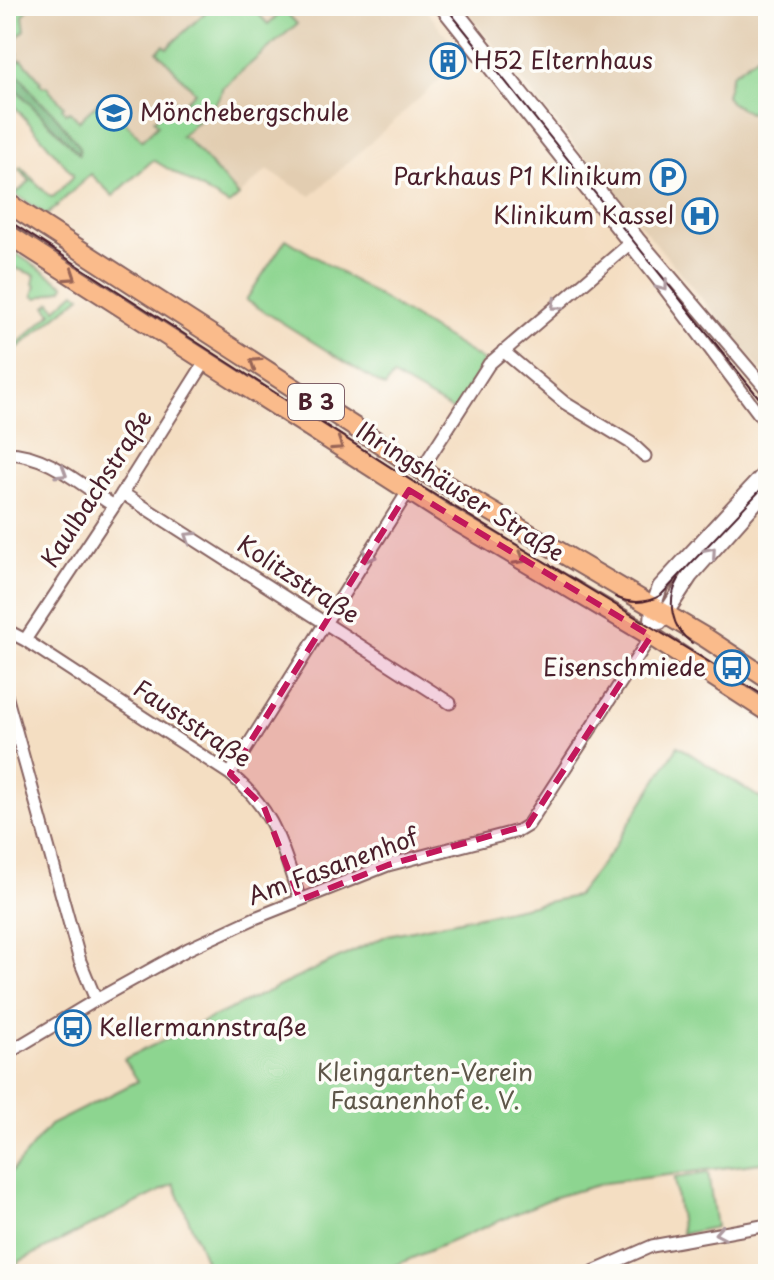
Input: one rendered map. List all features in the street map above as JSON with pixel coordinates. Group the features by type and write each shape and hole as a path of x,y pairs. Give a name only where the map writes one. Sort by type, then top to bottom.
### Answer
{"main road":[{"name":"Ihringshäuser Straße","path":"6,202 421,470 768,679"},
{"name":"Ihringshäuser Straße","path":"6,233 205,362 651,636 768,712"}],"street":[{"path":"440,6 634,241 768,391"},
{"path":"453,6 634,241 768,426"},
{"path":"421,470 489,364 634,241"},
{"path":"503,351 565,403 631,443 645,456"},
{"name":"Kaulbachstraße","path":"25,640 205,362"},
{"path":"6,453 26,454 43,460 114,506"},
{"path":"631,595 660,587 768,471"},
{"path":"659,611 768,488"},
{"path":"230,774 409,490"},
{"name":"Kolitzstraße","path":"122,493 450,703"},
{"path":"651,636 659,611 660,587"},
{"name":"Fauststraße","path":"6,630 249,789 264,807 277,835 300,900"},
{"name":"Am Fasanenhof","path":"6,1054 188,949 388,865 518,831 528,825 651,636"},
{"path":"6,695 80,961 96,1000"},
{"path":"588,1274 652,1246 768,1225"},
{"path":"611,1264 625,1274"}],"highlighted area":[{"path":"409,490 651,636 528,825 388,865 300,900 264,807 230,774"}],"shaded area":[{"path":"6,6 423,6 464,58 311,196 267,170 229,205 153,160 113,196 6,81"},
{"name":"Klinikum Kassel","path":"462,6 768,6 768,378 602,179"}],"green space":[{"path":"6,6 29,6 23,16 25,30 9,44 18,54 16,57 20,61 22,59 43,87 46,86 64,106 62,108 66,113 69,111 79,121 103,98 142,140 158,125 154,120 175,101 180,106 195,92 157,51 164,45 167,48 212,6 251,6 268,24 284,10 297,24 222,88 212,107 180,137 186,138 239,196 229,205 153,160 113,196 91,174 47,215 7,189 18,192 30,181 19,169 21,167 53,197 73,174 13,105 6,108 6,99 14,91 6,81"},
{"path":"768,39 766,91 763,101 749,113 730,102 726,95 732,74 762,52"},
{"path":"6,65 51,110 80,147 79,154 8,81"},
{"path":"286,239 484,361 454,411 393,376 385,387 246,300"},
{"path":"6,247 64,285 63,289 38,298 33,296 35,275 6,265"},
{"path":"75,292 81,296 9,355 7,353 52,313 46,306 51,302 56,309"},
{"name":"Kleingarten-Verein Fasanenhof e. V.","path":"678,746 768,803 768,1162 605,1183 555,1197 375,1274 211,1274 174,1184 20,1261 6,1274 6,1178 50,1125 138,1081 124,1059 388,935 576,896 611,852"},
{"path":"708,1173 716,1227 682,1234 674,1178"}],"tram line":[{"path":"445,6 768,409"},
{"path":"6,219 409,479 768,698"},
{"path":"615,597 638,602 661,595 768,482"},
{"path":"679,579 673,596 673,614 679,630 692,643"}],"place":[{"name":"H52 Elternhaus","path":"448,61"},
{"name":"Mönchebergschule","path":"114,113"},
{"name":"Parkhaus P1 Klinikum","path":"668,177"},
{"name":"Klinikum Kassel","path":"700,216"},
{"name":"Eisenschmiede","path":"732,668"},
{"name":"Kellermannstraße","path":"73,1028"}]}
